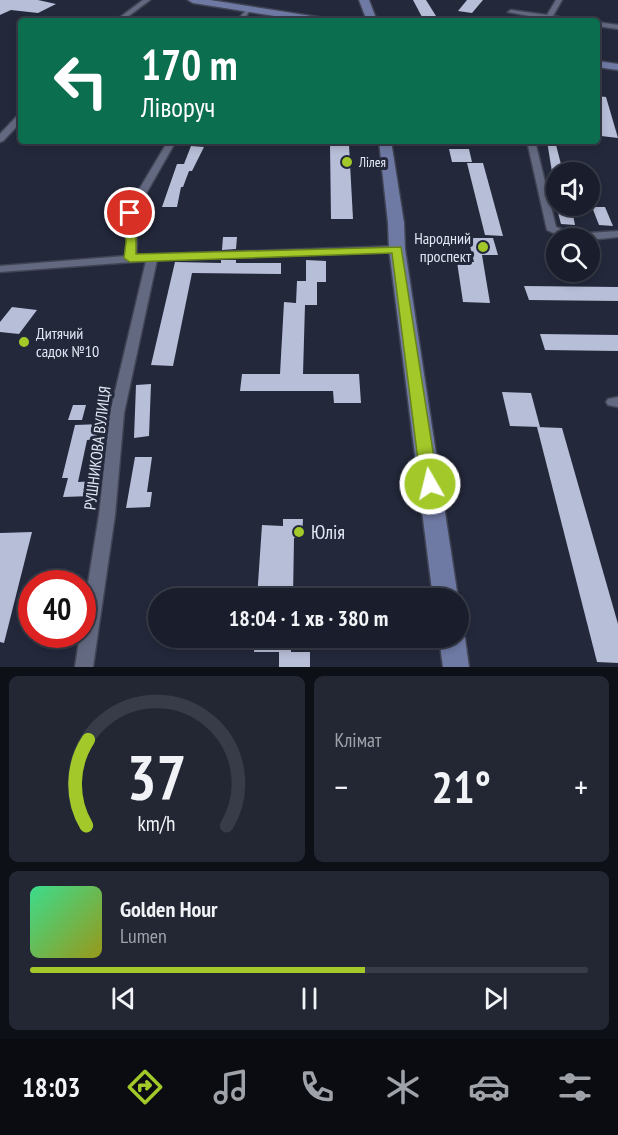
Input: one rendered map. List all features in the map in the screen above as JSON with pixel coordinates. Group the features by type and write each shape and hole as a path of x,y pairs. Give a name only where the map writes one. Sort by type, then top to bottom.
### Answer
{"street":[{"path":"122,18 147,0"},
{"path":"193,0 305,18"},
{"path":"364,0 371,18"},
{"path":"549,18 559,0"},
{"path":"242,18 248,9"},
{"path":"511,12 543,18"},
{"path":"600,24 618,27"},
{"path":"600,64 618,67"},
{"path":"0,139 18,120"},
{"path":"130,258 132,242 130,213 170,144"},
{"path":"385,144 396,223 397,249 445,588"},
{"path":"532,144 551,228 558,234 570,238 618,234"},
{"path":"0,269 130,258 397,249"},
{"name":"РУШНИКОВА ВУЛИЦЯ","path":"84,667 107,515 117,413 152,257"},
{"path":"453,648 456,667"}],"building":[{"path":"0,0 38,0 56,4 38,13 11,10 0,15"},
{"path":"413,0 426,0 436,16 422,17"},
{"path":"467,0 483,0 472,13 458,11"},
{"path":"600,96 606,97 618,138 601,136"},
{"path":"330,144 349,145 353,219 331,219"},
{"path":"547,144 556,144 560,162 550,162"},
{"path":"191,146 204,147 181,187 177,207 162,207 177,164 184,164"},
{"path":"449,149 469,149 472,162 452,162"},
{"path":"467,163 483,163 503,236 485,235"},
{"path":"600,207 605,207 613,226 599,225 596,216 600,216"},
{"path":"559,216 573,216 575,225 561,224"},
{"path":"223,237 237,237 236,249 222,250"},
{"path":"468,238 493,238 498,255 482,255 490,303 463,302 457,262 474,262"},
{"path":"221,260 236,260 236,263 281,263 281,274 192,273 173,366 151,365 175,262 221,263"},
{"path":"306,260 326,261 326,282 317,282 317,305 305,305 303,374 359,374 361,403 334,403 333,391 240,391 242,374 280,374 284,302 296,303 297,281 306,281"},
{"path":"524,286 618,287 618,301 529,300"},
{"path":"12,307 37,310 19,334 0,332 0,322"},
{"path":"540,334 618,335 618,351 545,350"},
{"path":"151,384 149,436 134,438 136,385"},
{"path":"502,392 531,393 540,427 510,426"},
{"path":"73,405 86,405 82,420 68,420"},
{"path":"102,424 100,439 87,440 78,482 95,481 92,496 63,497 68,478 62,478 75,425"},
{"path":"537,427 562,428 618,624 618,663 597,662"},
{"path":"135,457 152,457 147,492 152,492 150,507 126,508"},
{"path":"283,519 303,519 302,538 294,538 293,588 258,588 262,525 283,526"},
{"path":"32,532 22,570 18,570 18,588 4,643 0,642 0,533"},
{"path":"254,648 291,648 291,652 310,652 310,667 279,667 279,652 254,652"}],"place":[{"name":"Лілея","path":"347,162"},
{"name":"Народний проспект","path":"483,247"},
{"name":"Дитячий садок №10","path":"24,342"},
{"name":"Юлія","path":"299,532"}],"route":[{"path":"130,213 132,242 130,258 397,249 430,484"}]}
